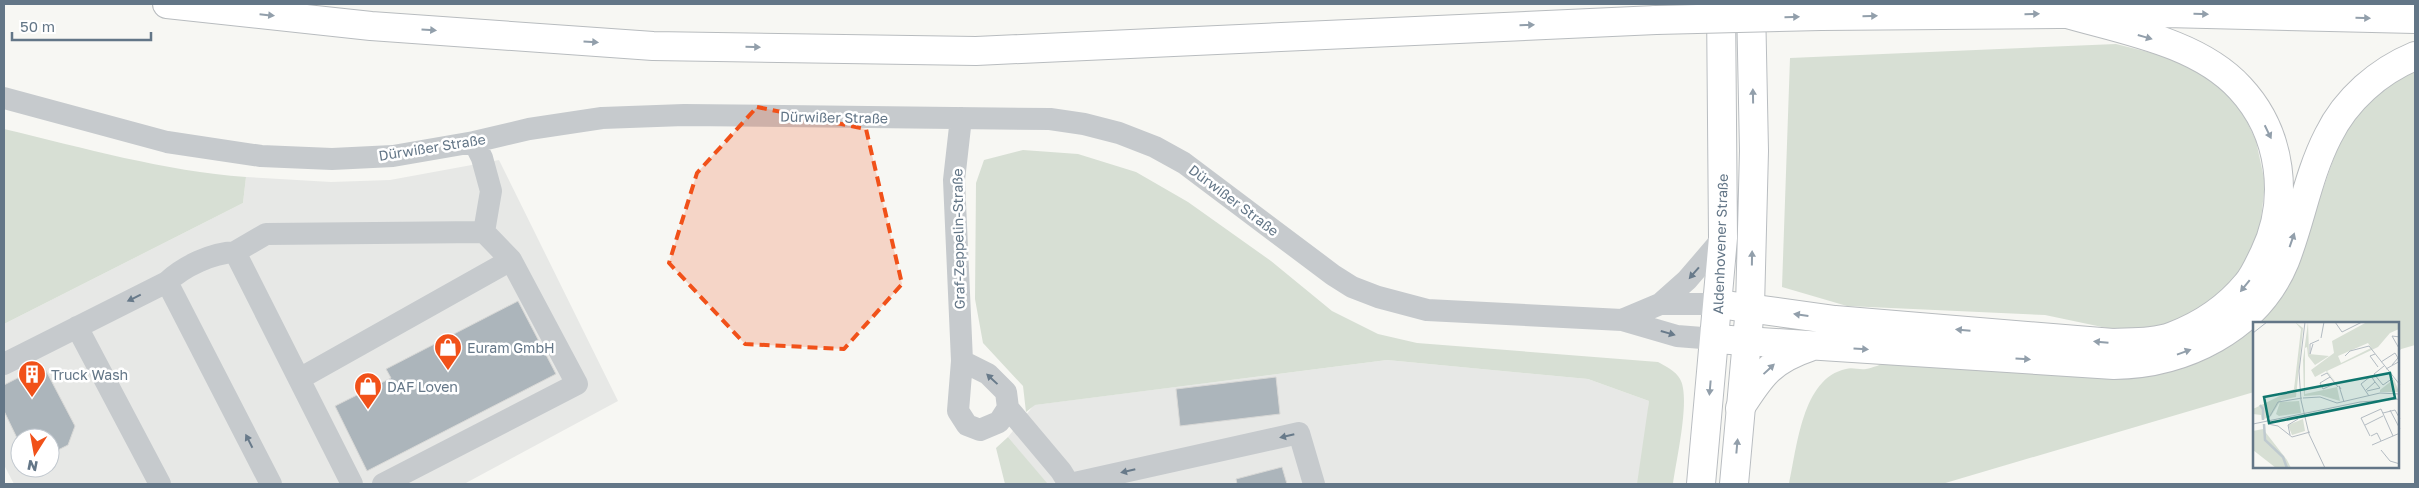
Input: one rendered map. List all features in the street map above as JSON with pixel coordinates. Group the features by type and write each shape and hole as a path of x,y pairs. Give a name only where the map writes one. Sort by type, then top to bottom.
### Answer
{"main road":[{"path":"167,4 371,26 653,46 976,50 1656,20 1821,16 2166,13 2415,19"},
{"name":"Aldenhovener Straße","path":"1701,484 1723,238 1721,4"},
{"path":"1734,484 1750,307 1754,151 1752,4"},
{"path":"1718,304 1835,320 2113,343 2142,342 2172,337 2214,315 2232,301 2249,282 2260,262 2270,241 2277,217 2278,164 2272,141 2253,105 2240,88 2222,72 2182,49 2064,13"},
{"path":"1715,339 2114,365 2147,362 2199,346 2214,339 2240,321 2271,286 2290,248 2321,150 2328,134 2346,109 2368,84 2396,64 2415,56"},
{"path":"1740,408 1764,372 1793,353 1812,346"}],"street":[{"name":"Dürwißer Straße","path":"4,98 167,142 261,156 332,159 392,156 474,142 529,129 602,118 684,115 961,118 1050,120 1084,124 1119,133 1155,147 1193,169 1333,275 1352,287 1404,306 1427,310 1622,320 1677,336 1715,339"},
{"name":"Graf-Zeppelin-Straße","path":"961,118 954,180 962,361 958,411 966,425 980,430 999,422 1008,408"},
{"path":"474,142 482,158 491,190 484,232"},
{"path":"4,364 167,282 176,274 220,252 235,252 266,234 484,232 511,260 578,384 383,484"},
{"name":"Dürwißer Straße","path":"1622,320 1660,304 1687,280 1723,238"},
{"path":"235,252 352,484"},
{"path":"299,379 511,260"},
{"path":"167,282 271,484"},
{"name":"Dürwißer Straße","path":"1660,304 1718,304"},
{"path":"77,327 160,484"},
{"path":"962,361 988,374 1006,392 1008,408 1070,484 1299,433 1314,484"}],"highlighted area":[{"path":"757,107 866,129 902,284 844,349 745,344 669,263 697,173"}],"shaded area":[{"path":"2116,44 2192,63 2239,105 2256,141 2265,183 2259,238 2243,274 2202,309 2145,336 2045,315 1847,306 1782,287 1790,58"},
{"path":"2415,67 2415,345 2399,350 2399,322 2255,322 2289,286 2337,149 2354,117 2382,85"},
{"path":"4,129 154,164 185,170 246,177 243,203 4,324"},
{"path":"1023,150 1078,154 1136,172 1188,202 1271,261 1332,311 1378,334 1417,343 1658,362 1676,374 1683,388 1683,414 1673,484 1637,484 1649,401 1588,379 1387,360 1035,405 1026,412 1023,386 983,343 975,299 976,183 984,160"},
{"path":"499,160 618,401 464,484 14,484 11,478 60,478 60,428 10,428 10,476 4,465 4,324 243,203 246,177 331,182 390,180"},
{"path":"2253,323 2253,392 1942,484 1789,484 1804,416 1820,386 1831,375 1846,369 1866,369 1888,362"},
{"path":"1387,360 1588,379 1649,401 1641,484 1047,484 1008,437 1034,405"},
{"path":"1008,437 1047,484 1005,484 996,448"}],"building":[{"path":"518,301 556,374 367,471 335,406 391,378 386,369"},
{"name":"Truck Wash","path":"43,365 75,426 68,445 60,449 60,428 12,428 4,411 4,385"},
{"path":"1276,377 1280,414 1180,426 1176,389"},
{"path":"1282,467 1287,484 1237,484 1236,479"}],"place":[{"name":"Euram GmbH","path":"448,371"},
{"name":"Truck Wash","path":"32,398"},
{"name":"DAF Loven","path":"368,410"}]}
